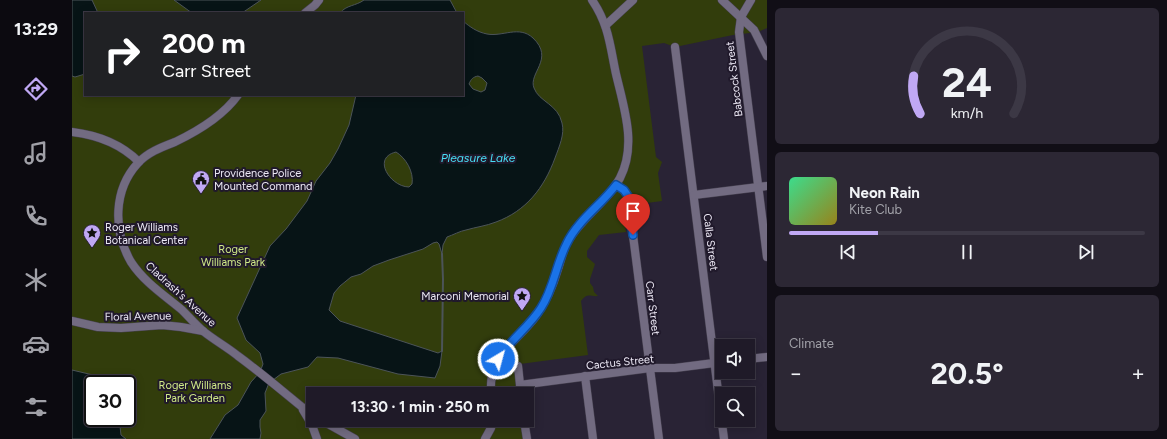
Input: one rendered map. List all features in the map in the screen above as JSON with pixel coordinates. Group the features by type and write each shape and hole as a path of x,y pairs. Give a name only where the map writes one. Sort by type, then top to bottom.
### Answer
{"street":[{"path":"306,12 319,0"},
{"path":"491,387 491,379 498,359 542,307 554,281 565,246 571,235 616,185 626,163 628,129 606,26 592,0"},
{"path":"606,26 633,0"},
{"path":"722,0 756,33 767,56"},
{"path":"741,17 751,0"},
{"name":"Babcock Street","path":"741,17 740,38 767,257"},
{"name":"Calla Street","path":"675,48 715,342"},
{"name":"Cladrash's Avenue","path":"237,96 222,112 204,125 157,149 139,162 127,179 119,202 118,219 124,247 141,275 204,332 239,356 306,410"},
{"path":"72,132 89,135 108,141 120,147 139,162"},
{"name":"Carr Street","path":"616,185 624,190 628,196 658,439"},
{"path":"694,195 767,186"},
{"name":"Floral Avenue","path":"72,321 98,327 121,328 166,325 204,332"},
{"path":"755,358 767,357"},
{"name":"Cactus Street","path":"520,385 650,368 675,368 715,363"},
{"path":"518,366 520,385"},
{"path":"585,376 593,439"},
{"name":"Calla Street","path":"719,379 724,439"},
{"name":"Cladrash's Avenue","path":"302,407 312,425 317,439"},
{"path":"334,427 355,439"},
{"path":"485,439 491,427"},
{"path":"525,427 527,439"}],"green space":[{"name":"Roger Williams Park","path":"72,0 767,0 767,28 758,32 733,35 675,47 664,43 642,46 656,157 662,162 658,173 662,201 624,206 626,232 599,235 587,251 587,257 595,264 590,283 594,292 598,296 587,296 581,301 588,355 520,364 518,387 306,387 306,427 522,427 524,439 72,439"}],"water":[{"path":"72,0 92,0 98,12 84,12 84,74 75,77 72,76"},
{"path":"174,0 261,0 243,12 191,12"},
{"path":"364,0 450,0 456,12 341,12 345,8"},
{"name":"Pleasure Lake","path":"464,22 474,29 487,34 522,32 533,38 542,53 540,65 534,77 534,88 540,97 557,111 563,127 560,145 551,169 533,197 516,212 492,223 447,237 443,245 442,254 437,242 423,249 373,266 361,274 351,277 334,293 329,310 340,321 438,353 442,351 440,366 435,378 398,374 338,358 317,357 308,367 281,374 269,383 265,393 266,411 260,420 260,439 210,439 225,415 238,405 251,382 260,372 263,364 260,353 246,340 237,318 270,246 286,229 307,201 316,181 330,163 338,149 349,125 356,96 464,96","holes":["478,76 487,83 485,90 481,92 473,89 469,84 472,78","396,152 406,162 412,175 412,184 409,187 402,186 390,178 384,166 385,160 389,155"]},
{"path":"72,370 93,375 84,375 84,427 120,427 121,435 126,439 72,439"}],"waterway":[{"path":"442,254 442,351"}],"place":[{"name":"Providence Police Mounted Command","path":"201,194"},
{"name":"Roger Williams Botanical Center","path":"92,248"},
{"name":"Marconi Memorial","path":"522,311"}],"route":[{"path":"498,359 502,352 530,323 542,307 554,281 564,250 571,235 616,185 624,190 628,196 633,235"}],"park label":[{"name":"Roger Williams Park Garden","path":"195,391"}]}
